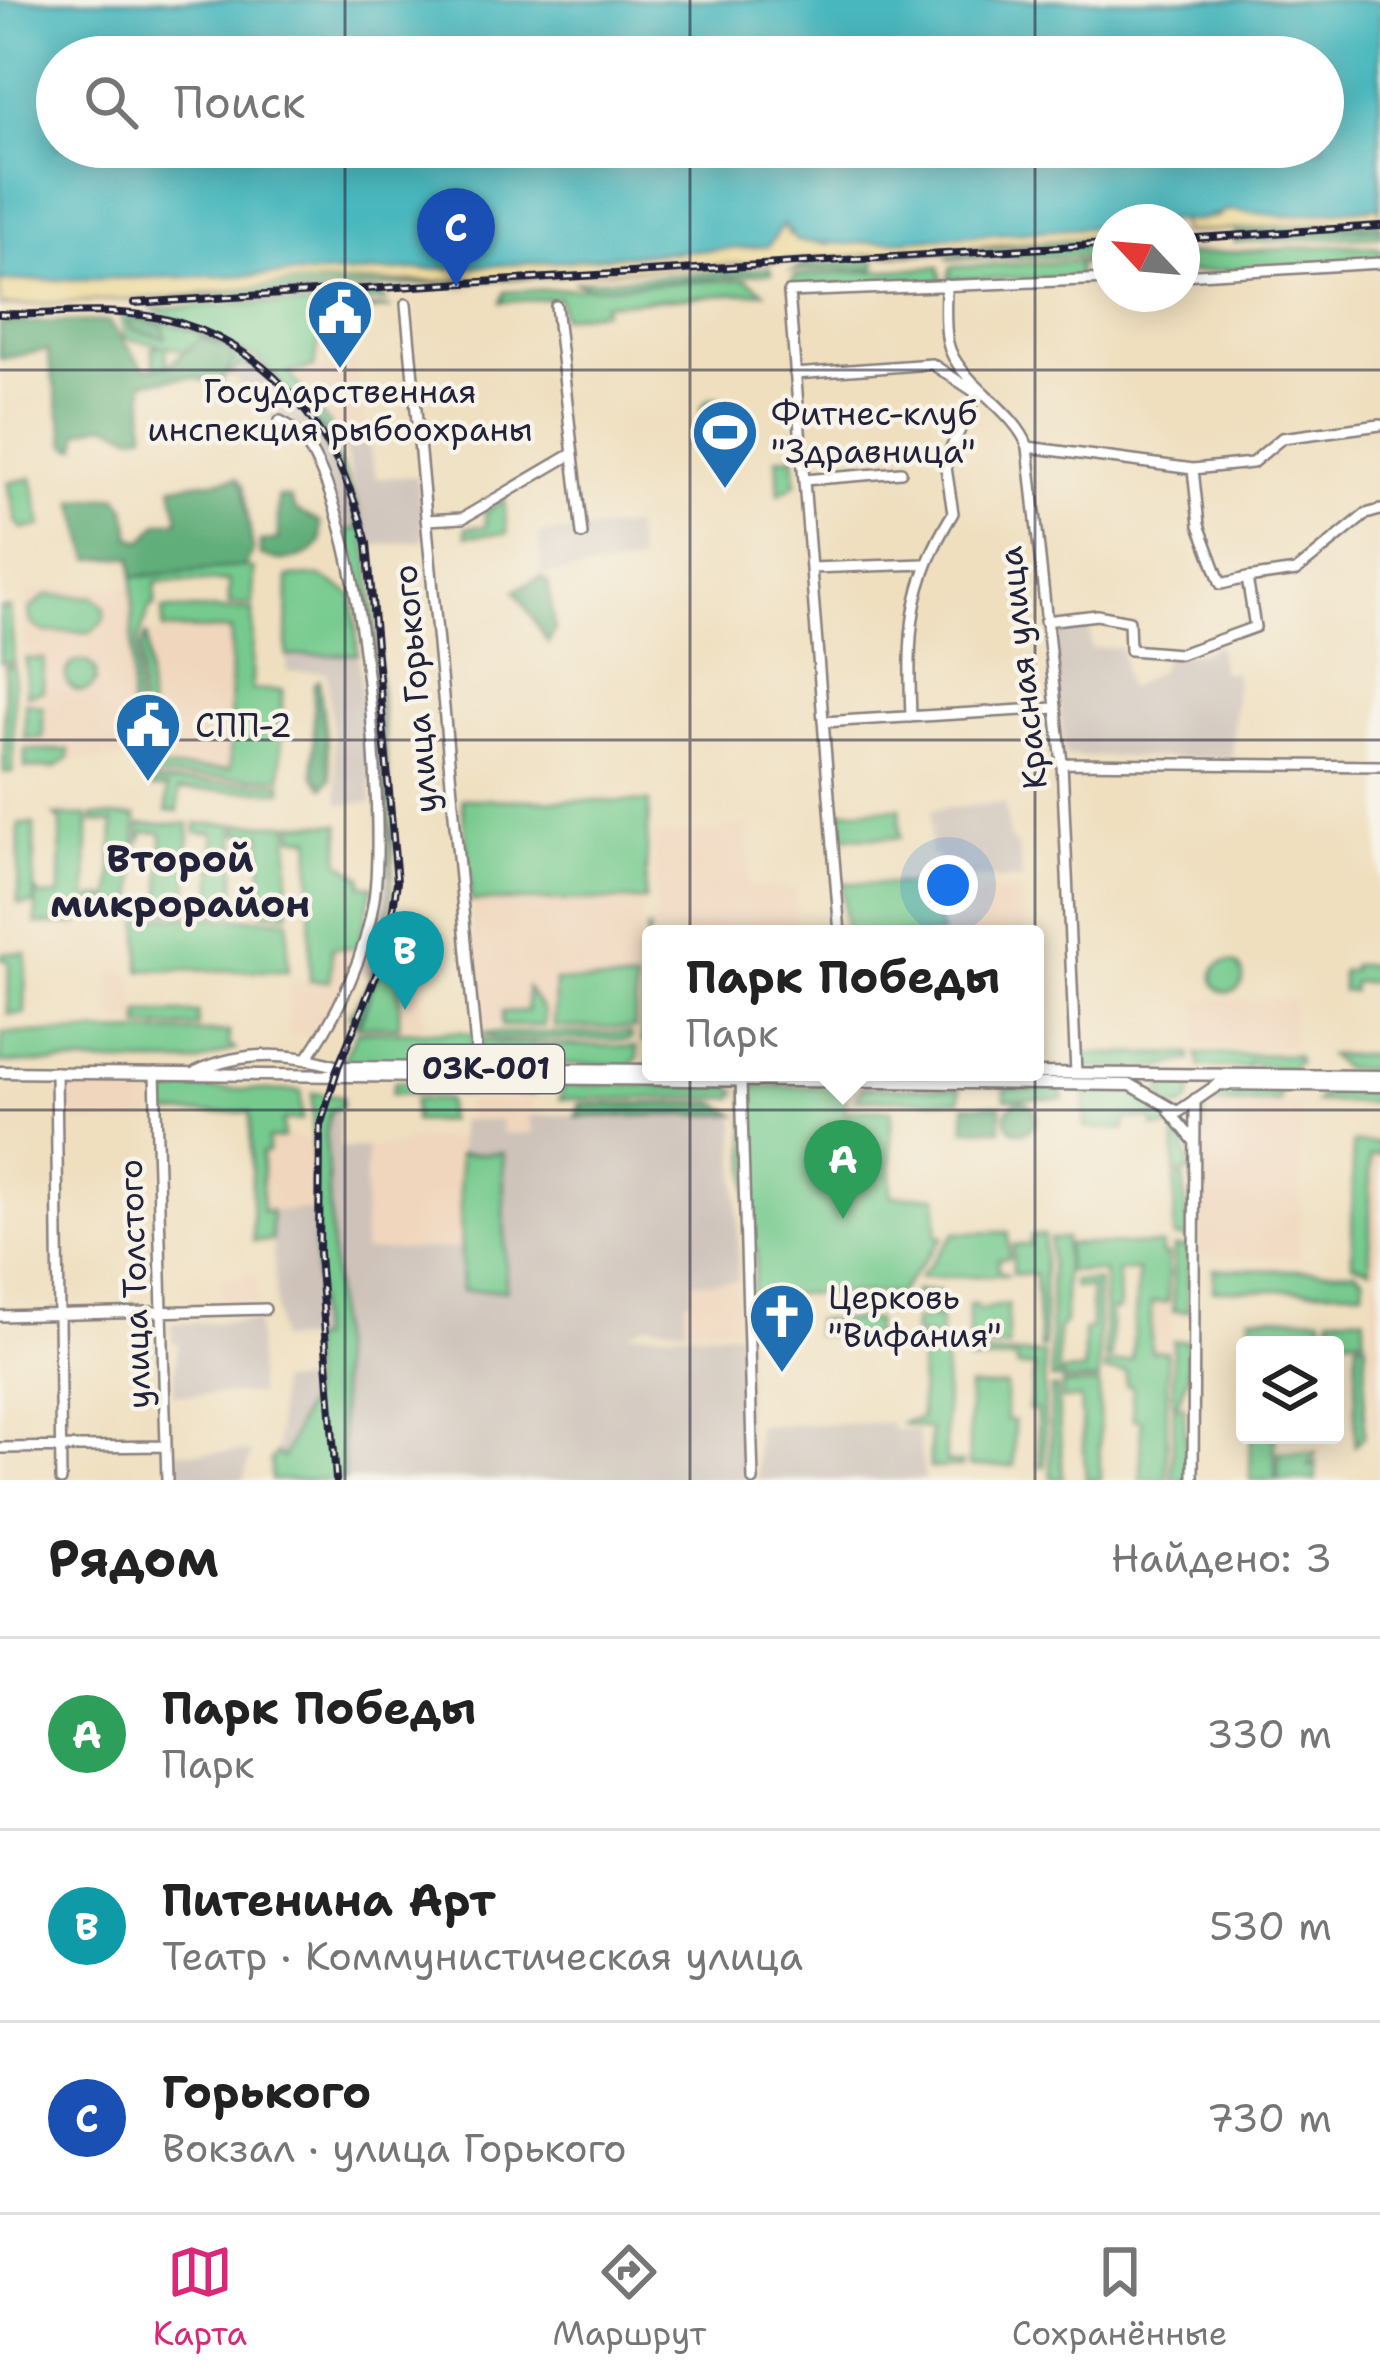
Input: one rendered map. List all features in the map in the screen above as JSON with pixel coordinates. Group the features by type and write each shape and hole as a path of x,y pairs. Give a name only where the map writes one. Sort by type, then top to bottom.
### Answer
{"main road":[{"name":"03К-001","path":"193,1074 227,1058 307,1058 338,1067 642,1070"},
{"path":"227,1058 227,1075"},
{"path":"295,1076 307,1058"},
{"path":"0,1072 56,1072"},
{"name":"03К-001","path":"56,1072 156,1080 193,1074 642,1079"},
{"path":"1044,1073 1380,1076"},
{"path":"1177,1075 1191,1081 1195,1099"},
{"path":"1177,1075 1158,1089 1164,1108 1182,1112 1219,1084 1380,1086"},
{"name":"03К-001","path":"1010,1081 1131,1084 1164,1108"}],"street":[{"path":"1200,274 1380,263"},
{"path":"839,925 789,292 1092,280"},
{"path":"946,285 949,347 979,393"},
{"name":"улица Горького","path":"406,304 478,1069"},
{"path":"556,306 582,534"},
{"path":"795,374 932,364 1018,425 1028,447 1193,470 1252,464 1282,438 1380,425"},
{"path":"911,717 908,627 924,565 953,513 945,461 979,393"},
{"path":"280,422 302,436 321,468 355,570 375,806 377,872 371,917 351,976 307,1058"},
{"name":"Красная улица","path":"1028,447 1062,763 1076,1073"},
{"path":"426,520 463,518 572,454"},
{"path":"1193,470 1199,525 1221,584 1296,571 1366,514 1380,510"},
{"path":"804,480 901,472"},
{"path":"811,568 924,565"},
{"path":"1045,621 1097,615 1129,621 1130,650 1180,654 1255,627 1247,578"},
{"path":"823,722 1055,708"},
{"path":"1062,763 1380,766"},
{"path":"319,1041 322,1062"},
{"path":"56,1072 61,1480"},
{"name":"улица Толстого","path":"156,1080 167,1480"},
{"path":"741,1081 753,1480"},
{"path":"1193,1480 1195,1099"},
{"path":"1164,1108 1196,1144"},
{"path":"0,1316 266,1309"},
{"path":"0,1448 166,1446"}],"shaded area":[{"path":"356,362 364,427 403,424 404,435 347,444 289,373"},
{"path":"238,364 257,370 320,436 350,494 359,528 340,533 307,452 280,426 281,416 273,419 231,375"},
{"path":"368,442 376,478 417,476 424,541 369,546 344,447"},
{"path":"634,526 639,563 542,575 539,534"},
{"path":"133,587 130,760 69,759 55,770 23,770 25,589"},
{"path":"1089,623 1091,648 1121,648 1127,689 1161,670 1163,657 1206,652 1218,643 1221,672 1236,672 1232,758 1065,756 1050,626"},
{"path":"163,629 231,630 230,770 149,769 151,634 162,635"},
{"path":"373,633 392,875 390,909 370,976 361,972 380,907 382,875 363,634"},
{"path":"358,654 372,802 339,804 327,672 287,672 287,656"},
{"path":"1005,803 1009,838 1018,849 1023,880 937,878 937,856 930,855 931,810"},
{"path":"462,805 649,805 635,1028 482,1025"},
{"path":"727,825 750,826 748,886 797,889 795,925 651,925 654,835 720,831"},
{"path":"937,891 1023,891 1025,925 950,925"},
{"path":"332,948 358,948 314,1043 313,1035 288,1035 289,981 330,981"},
{"path":"111,973 126,973 133,980 138,1022 109,1022"},
{"path":"400,973 425,973 424,1027 399,1027"},
{"path":"1198,999 1293,1000 1293,1048 1198,1047"},
{"path":"61,1083 151,1083 152,1121 61,1123"},
{"path":"533,1099 533,1117 528,1117 535,1133 501,1134 500,1120 467,1120 467,1100"},
{"path":"1301,1102 1299,1258 1200,1257 1205,1104"},
{"path":"338,1110 340,1148 367,1148 363,1251 461,1248 459,1120 501,1120 502,1134 534,1133 528,1117 536,1115 736,1114 738,1281 692,1282 692,1299 685,1300 686,1328 648,1324 628,1333 746,1332 745,1480 344,1480 326,1136 330,1111"},
{"path":"287,1135 314,1142 315,1210 262,1212 261,1152 268,1151 268,1141 286,1141"},
{"path":"459,1139 461,1249 362,1251 361,1189 367,1188 367,1148 401,1146 402,1140"},
{"path":"1371,1156 1380,1156 1380,1271 1370,1269"},
{"path":"315,1210 317,1339 278,1340 271,1211"},
{"path":"257,1276 259,1304 221,1305 221,1277"},
{"path":"1373,1279 1380,1279 1380,1432 1371,1432"},
{"path":"738,1281 738,1326 686,1328 685,1300 692,1282"},
{"path":"1151,1302 1170,1303 1170,1352 1151,1352"},
{"path":"257,1322 258,1394 173,1395 178,1343 172,1342 171,1323"},
{"path":"278,1382 309,1382 308,1405 283,1459 277,1453"},
{"path":"891,1423 891,1430 917,1430 925,1480 758,1480 756,1425"},
{"path":"177,1452 251,1455 243,1480 176,1480"}],"green space":[{"path":"1380,219 1380,225 1235,234 1235,229"},
{"path":"1380,228 1380,236 1235,242 1236,237"},
{"path":"1092,238 1092,243 881,256"},
{"path":"1348,245 1380,248 1380,260 1200,272 1200,254"},
{"path":"1092,246 1092,256 948,257"},
{"path":"876,261 875,268 793,271 801,266"},
{"path":"1092,261 1078,264 1079,278 948,279 951,267"},
{"path":"939,267 942,282 790,287 795,276"},
{"path":"770,268 772,273 588,287 574,282"},
{"path":"564,273 562,276 170,299 208,289"},
{"path":"746,279 764,292 604,304 604,311 562,317 559,298 501,302 505,292"},
{"path":"379,292 386,301 236,300 237,299"},
{"path":"230,304 391,308 324,315 314,367 289,373 346,446 338,445 258,359 153,309"},
{"path":"121,314 210,338 249,361 279,385 259,371 238,365 231,375 210,358 166,346 167,366 155,367 152,348 163,346 124,338"},
{"path":"136,318 163,326 166,338 133,331 127,323"},
{"path":"108,321 144,368 168,366 201,337 229,349 234,360 220,385 191,377 143,382 145,433 135,436 97,426 79,433 78,447 73,448 66,444 47,350 0,359 0,323"},
{"path":"279,385 284,389 314,422 338,460 356,502 367,548 390,795 392,874 373,634 363,634 357,570 345,532 359,528 343,482 315,429"},
{"path":"715,398 725,402 729,412 725,422 715,426 705,422 701,412 705,402"},
{"path":"794,457 796,484 779,494 777,458"},
{"path":"32,478 42,526 23,529 17,523 8,483"},
{"path":"237,478 243,486 253,551 245,566 133,577 132,557 90,559 74,501 117,496 126,508 131,537 143,541 159,523 179,520 172,486"},
{"path":"278,497 290,498 295,510 320,523 321,541 302,557 285,560 260,555 260,542 278,539"},
{"path":"504,499 507,533 466,536 466,528 486,526 485,512"},
{"path":"245,566 254,570 253,605 229,605 229,581 156,582 155,606 150,606 137,645 136,760 130,760 133,577"},
{"path":"320,576 353,595 358,654 287,656 288,577"},
{"path":"541,577 548,582 555,631 548,643 515,590"},
{"path":"47,595 94,597 104,607 104,621 91,632 44,632 31,623 29,610"},
{"path":"0,608 10,608 14,662 0,662"},
{"path":"163,609 253,610 252,690 282,690 281,778 149,777 149,769 230,769 231,630 163,629"},
{"path":"147,634 150,746 140,746 141,646"},
{"path":"26,659 44,659 43,691 26,695"},
{"path":"81,661 96,676 81,691 66,676"},
{"path":"5,666 14,666 13,772 4,772"},
{"path":"319,680 331,779 324,787 314,775 314,684"},
{"path":"25,702 43,707 43,738 25,738"},
{"path":"25,750 69,750 69,758 55,768 25,768"},
{"path":"151,782 282,783 282,791 179,790 178,811 167,811 167,788 151,788"},
{"path":"462,799 649,802 645,900 471,901"},
{"path":"900,808 900,838 842,837 840,811"},
{"path":"55,816 88,816 87,903 78,924 36,924 36,891 40,896 60,895 61,821"},
{"path":"93,816 136,816 135,904 92,904 92,898 112,897 113,823 93,822"},
{"path":"19,824 34,824 34,904 18,904"},
{"path":"140,824 189,824 188,912 161,912 162,833 145,832 140,841"},
{"path":"196,824 235,824 235,912 212,912 214,833 196,832"},
{"path":"239,824 289,824 288,913 262,912 262,834 239,833"},
{"path":"293,824 340,824 340,862 362,877 362,885 373,886 358,948 332,948 330,981 310,981 311,838 293,837"},
{"path":"842,883 925,885 939,925 845,925"},
{"path":"390,896 383,947 355,1026 349,1014 374,968"},
{"path":"140,917 288,919 288,971 140,970"},
{"path":"391,937 426,937 425,973 400,973 399,1027 359,1026"},
{"path":"2,953 26,953 25,1014 8,1014 9,961 2,960"},
{"path":"1228,962 1239,966 1243,977 1239,988 1228,992 1217,988 1213,977 1217,966"},
{"path":"1352,965 1380,965 1380,982 1353,982 1352,991 1342,991 1342,971 1352,971"},
{"path":"555,981 636,982 635,1028 554,1027"},
{"path":"527,988 544,1012 544,1026 502,1026 502,1012 527,1011"},
{"path":"140,1013 198,1013 198,1027 140,1027"},
{"path":"357,1031 463,1032 472,1034 473,1052 466,1062 342,1063"},
{"path":"229,1032 229,1045 235,1049 198,1063 0,1063 3,1033"},
{"path":"482,1033 632,1036 629,1040 496,1039"},
{"path":"479,1038 495,1043 636,1047 638,1057 632,1065 488,1063 481,1059"},
{"path":"1079,1054 1191,1054 1191,1060 1160,1068 1085,1068"},
{"path":"1197,1054 1296,1055 1299,1062 1289,1070 1248,1063 1247,1068 1200,1067"},
{"path":"1329,1055 1380,1055 1380,1070 1342,1068"},
{"path":"1176,1078 1187,1082 1191,1093 1187,1104 1176,1108 1165,1104 1161,1093 1165,1082"},
{"path":"395,1082 443,1083 446,1094 391,1094"},
{"path":"524,1082 533,1094 455,1094 461,1083"},
{"path":"564,1084 730,1085 737,1093 733,1098 560,1099"},
{"path":"757,1086 837,1087 845,1096 845,1115 853,1110 891,1110 891,1196 937,1196 937,1236 943,1237 899,1293 752,1294 757,1249 750,1248 745,1094"},
{"path":"862,1087 960,1088 960,1100 856,1099"},
{"path":"171,1088 301,1091 302,1120 283,1120 283,1138 268,1139 268,1152 262,1153 262,1211 271,1211 272,1241 253,1241 250,1112 165,1114 165,1096"},
{"path":"1005,1088 1060,1088 1064,1099 1005,1099"},
{"path":"1221,1088 1280,1089 1280,1102 1206,1104 1200,1137 1198,1111"},
{"path":"1085,1089 1128,1089 1157,1103 1181,1135 1189,1173 1175,1173 1175,1128 1153,1127 1152,1119 1125,1119 1124,1129 1085,1128"},
{"path":"1380,1091 1380,1103 1316,1102 1323,1094"},
{"path":"312,1093 342,1097 342,1106 330,1111 326,1137 344,1480 271,1480 271,1460 277,1453 283,1458 309,1396 309,1340 317,1339"},
{"path":"414,1100 447,1100 447,1121 414,1121"},
{"path":"1021,1102 1032,1106 1036,1117 1032,1128 1021,1132 1010,1128 1006,1117 1010,1106"},
{"path":"716,1103 736,1114 576,1117 580,1104"},
{"path":"965,1105 1001,1105 1001,1129 965,1129"},
{"path":"1353,1143 1380,1143 1380,1155 1370,1156 1370,1269 1352,1263"},
{"path":"503,1153 506,1290 462,1291 459,1154"},
{"path":"1175,1177 1183,1177 1189,1238 1174,1237"},
{"path":"1008,1232 1009,1258 998,1259 998,1270 1009,1275 919,1278 955,1233"},
{"path":"1044,1235 1044,1348 1040,1348 1035,1275 1013,1274 1013,1245 1030,1245 1031,1236"},
{"path":"1065,1238 1065,1323 1058,1330 1058,1379 1051,1379 1050,1239"},
{"path":"1067,1244 1162,1245 1162,1255 1168,1255 1168,1302 1151,1303 1151,1351 1167,1352 1167,1480 1141,1480 1141,1420 1133,1419 1132,1386 1126,1385 1126,1372 1105,1372 1105,1365 1132,1360 1138,1271 1118,1271 1119,1310 1111,1311 1111,1359 1105,1359 1104,1272 1067,1271"},
{"path":"1174,1247 1189,1247 1188,1311 1173,1311"},
{"path":"1214,1269 1355,1271 1364,1278 1363,1290 1213,1290"},
{"path":"1073,1281 1098,1281 1099,1380 1062,1381 1062,1372 1084,1371 1084,1330 1091,1329 1091,1288 1074,1288"},
{"path":"914,1291 940,1291 940,1347 929,1335 914,1335 914,1320 934,1319 934,1296 914,1295"},
{"path":"969,1304 976,1304 977,1310 1008,1304 1008,1347 969,1348"},
{"path":"1250,1316 1322,1317 1322,1336 1250,1335"},
{"path":"1330,1316 1364,1316 1364,1338 1329,1336"},
{"path":"815,1320 875,1320 875,1335 815,1335"},
{"path":"920,1339 945,1354 946,1462 962,1463 962,1467 930,1468 930,1429 900,1423 921,1418"},
{"path":"1173,1341 1188,1341 1188,1376 1179,1402 1173,1402"},
{"path":"1357,1342 1366,1342 1364,1436 1355,1445"},
{"path":"1044,1354 1045,1466 1040,1466 1036,1410 1029,1410 1035,1367 1017,1367 1016,1359 969,1362 969,1355"},
{"path":"1099,1384 1100,1480 1086,1480 1080,1399 1062,1399 1062,1385"},
{"path":"1006,1386 1006,1420 1014,1421 1014,1466 969,1466 969,1387"},
{"path":"1051,1388 1057,1388 1063,1478 1051,1478"},
{"path":"1174,1406 1184,1406 1187,1480 1172,1480"},
{"path":"1251,1444 1275,1444 1275,1480 1250,1480"},
{"path":"1279,1453 1316,1453 1307,1468 1316,1462 1316,1480 1278,1480"}],"sand":[{"path":"1380,207 1380,219 1200,232 1200,219 1229,209 1283,216"},
{"path":"784,224 789,236 824,244 1092,227 1092,237 789,261 434,281 289,284 170,297 0,306 0,281 356,273 768,246"}],"water":[{"path":"0,0 1380,0 1380,207 1283,216 1229,210 1200,220 1200,204 1092,204 1092,227 848,244 796,241 784,224 768,246 356,273 0,281"}],"railway":[{"path":"1200,238 1380,226"},
{"path":"134,303 1092,245"},
{"path":"0,314 106,312 169,320 211,335 249,357 283,385 311,419 335,457 367,543 397,882 387,949 338,1067 320,1126 319,1253 336,1480"}],"place":[{"name":"Горького","path":"456,287"},
{"name":"Государственная инспекция рыбоохраны","path":"340,371"},
{"name":"Фитнес-клуб \"Здравница\"","path":"725,491"},
{"name":"СПП-2","path":"148,784"},
{"name":"Питенина Арт","path":"405,1010"},
{"name":"Парк Победы","path":"843,1219"},
{"name":"Церковь \"Вифания\"","path":"782,1375"}],"district":[{"name":"Второй микрорайон","path":"180,880"}]}
